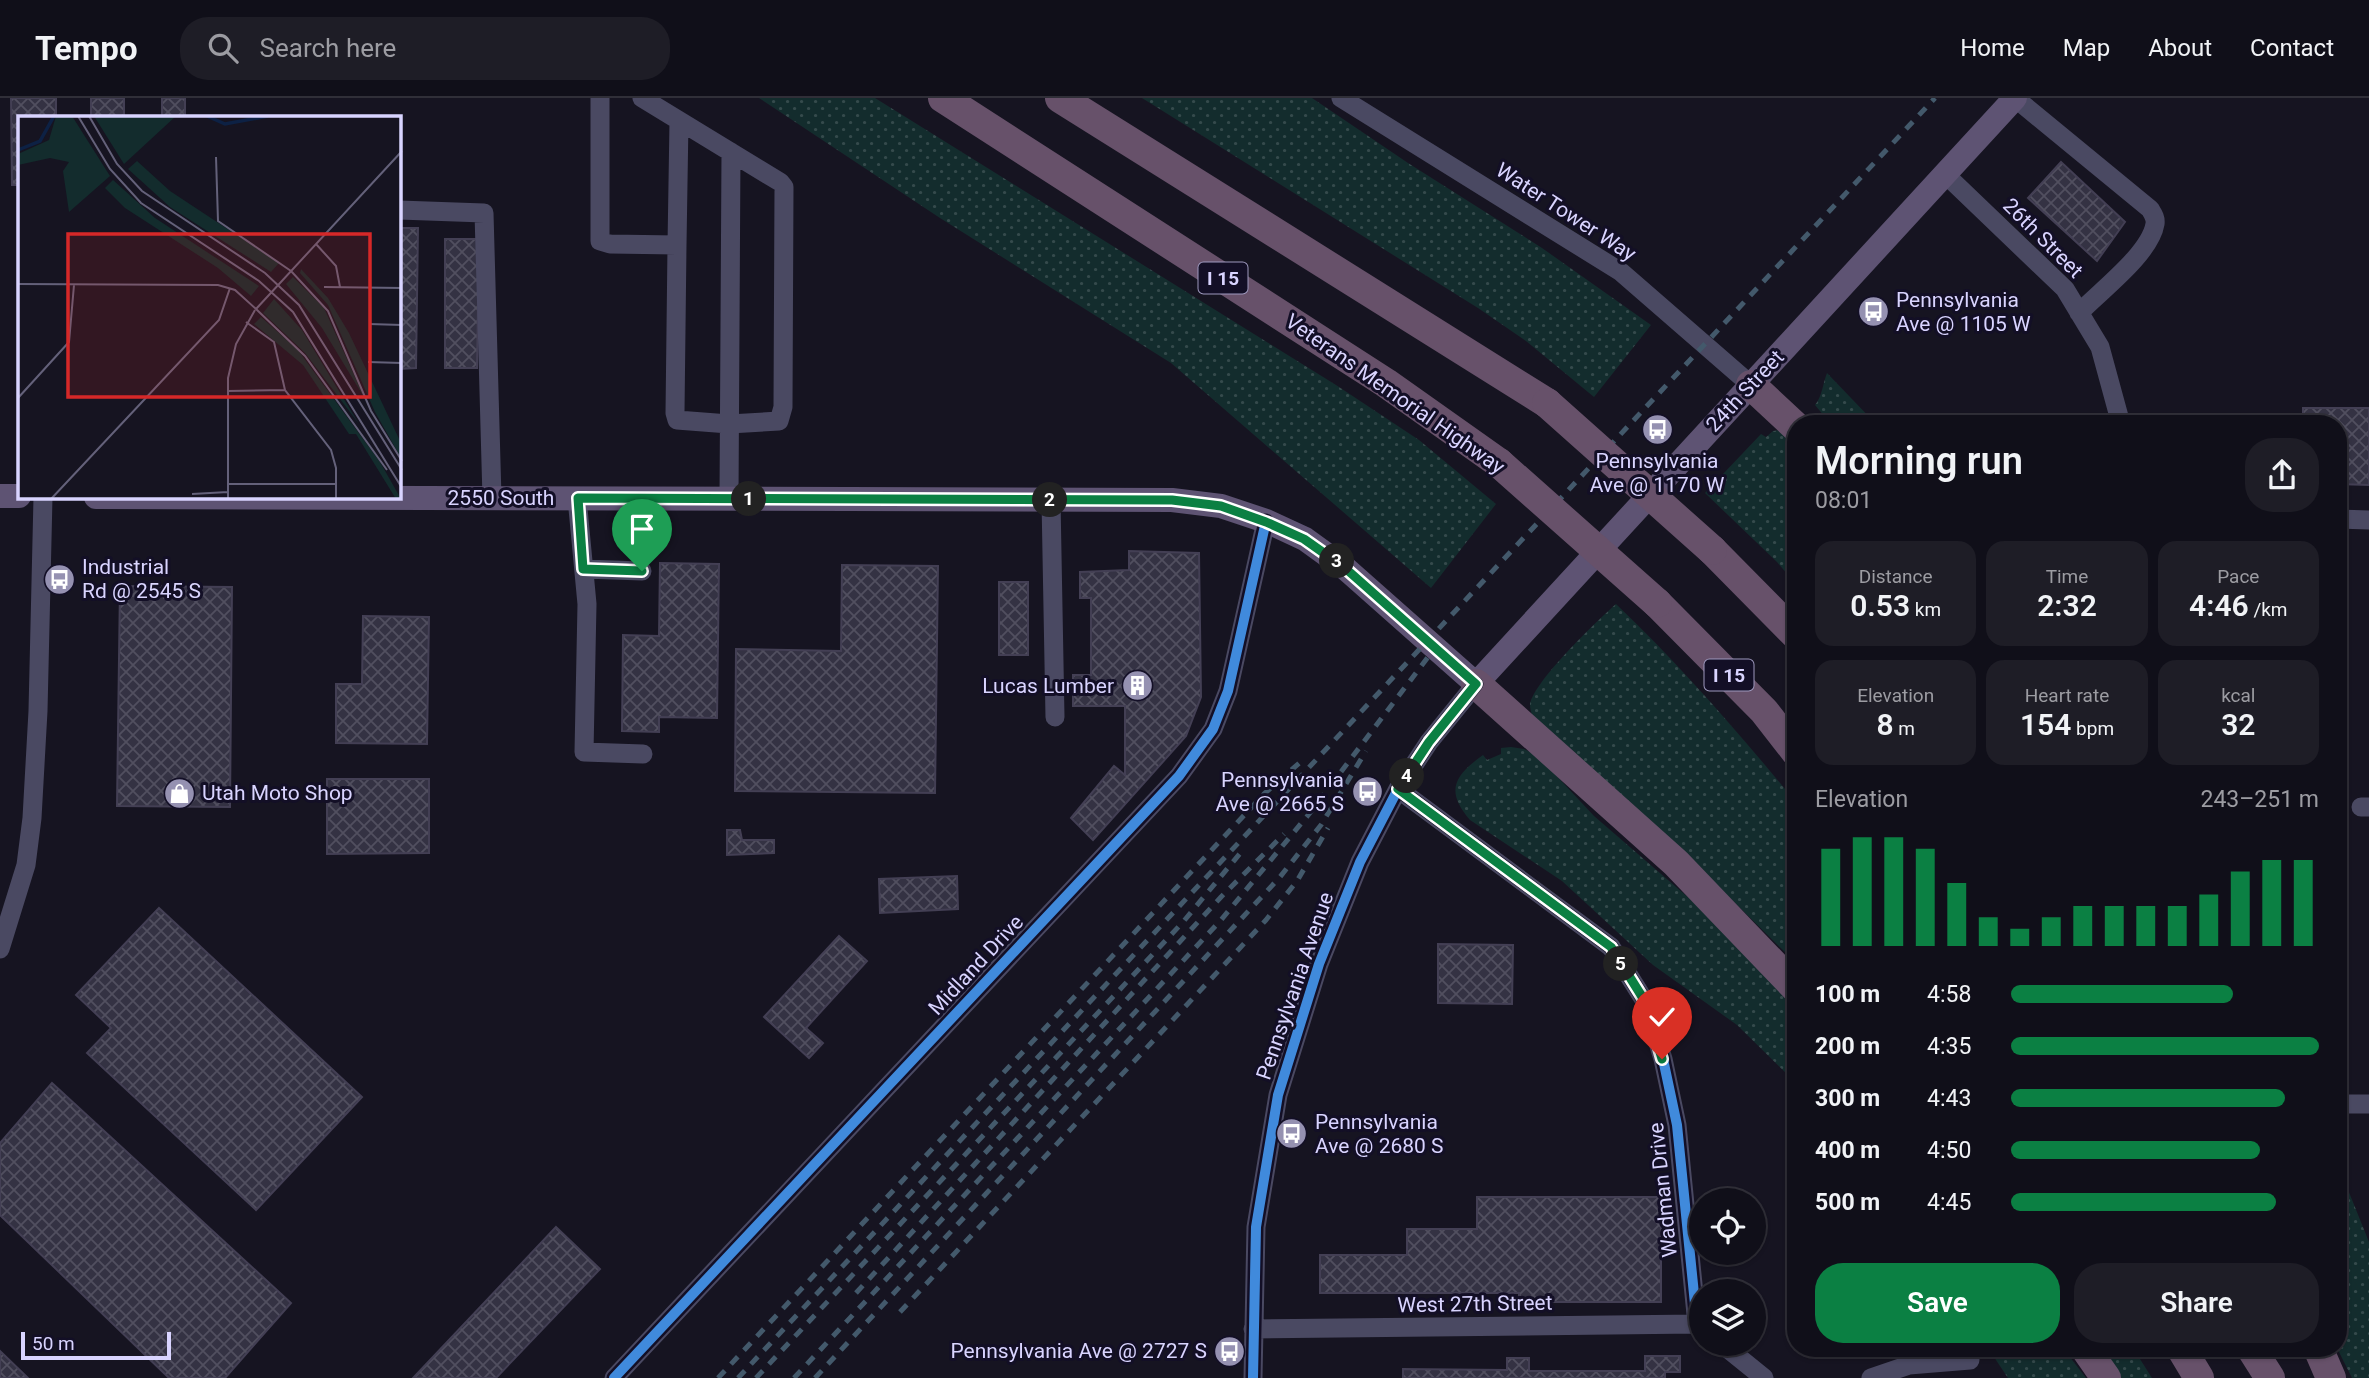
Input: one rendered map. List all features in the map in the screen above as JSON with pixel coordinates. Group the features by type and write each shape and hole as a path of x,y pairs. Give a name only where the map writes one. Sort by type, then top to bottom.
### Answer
{"highway":[{"name":"Veterans Memorial Highway","path":"943,98 1386,383 1499,463 1657,603 1764,711 1787,740"},
{"path":"1060,98 1547,403 1712,550 1787,626"},
{"path":"1751,385 1787,419"},
{"path":"1476,684 1676,863 1787,979"},
{"path":"2091,1357 2106,1378"},
{"path":"2186,1357 2199,1378"},
{"path":"2257,1357 2270,1378"},
{"path":"2322,1357 2331,1378"}],"main road":[{"name":"24th Street","path":"1476,684 2015,98"},
{"path":"0,496 18,496"},
{"name":"2550 South","path":"401,497 1172,500 1221,506 1304,539 1345,568 1476,684"}],"street":[{"path":"600,98 600,241 610,244 677,245"},
{"path":"642,98 780,182 784,187 779,421 729,424 677,420 679,121"},
{"name":"Water Tower Way","path":"1341,98 1621,272 1751,385"},
{"path":"2015,98 2150,209 2155,218 2148,241 2137,256 2079,313"},
{"path":"729,499 731,152"},
{"name":"26th Street","path":"1945,174 2065,289 2101,347 2119,415"},
{"path":"401,210 484,213 492,498"},
{"path":"578,498 587,604 584,752 643,754"},
{"path":"0,949 26,865 32,818 38,710 43,499"},
{"path":"1051,500 1055,717"},
{"path":"2347,519 2369,520"},
{"name":"Midland Drive","path":"614,1378 1179,776 1213,729 1228,691 1266,522"},
{"path":"583,569 642,571"},
{"name":"Pennsylvania Avenue","path":"1253,1378 1256,1227 1278,1096 1319,964 1360,862 1398,789 1429,742 1476,684"},
{"name":"Wadman Drive","path":"1398,789 1611,947 1646,1003 1677,1125 1694,1279"},
{"path":"2348,1104 2369,1104"},
{"name":"West 27th Street","path":"1253,1329 1689,1326"},
{"path":"1737,1356 1764,1378"},
{"path":"1871,1378 1909,1365 1970,1360"}],"green space":[{"path":"759,98 875,98 1336,385 1419,440 1496,504 1431,588 1171,363 940,218"},
{"path":"1142,98 1312,98 1542,248 1651,325 1594,397 1526,341 1478,308"},
{"path":"1827,373 1867,415 1823,415 1815,405"},
{"path":"1780,430 1787,433 1787,574 1705,493 1761,434 1766,437 1773,431"},
{"path":"1616,604 1709,700 1787,792 1787,954 1677,846 1532,715 1530,704 1543,681"},
{"path":"1501,748 1524,749 1538,756 1594,816 1690,899 1787,993 1787,1074 1737,1025 1653,965 1562,881 1470,820 1457,801 1456,784 1465,770 1483,755 1487,760 1501,754"},
{"path":"2347,1187 2369,1242 2369,1378 2352,1378 2342,1357 2347,1357"},
{"path":"1994,1357 2070,1357 2086,1378 2008,1378"},
{"path":"2102,1357 2139,1357 2152,1378 2117,1378"}],"building":[{"path":"11,98 56,98 56,116 18,116 18,185 12,185"},
{"path":"91,98 124,98 124,116 91,116"},
{"path":"162,98 185,98 185,116 162,116"},
{"path":"2061,162 2125,222 2097,261 2028,198"},
{"path":"401,228 418,228 416,368 401,369"},
{"path":"445,239 479,239 477,368 445,368"},
{"path":"2303,408 2369,408 2369,485 2347,484 2347,415 2303,415"},
{"name":"Lucas Lumber","path":"1129,551 1199,553 1201,697 1186,736 1093,840 1071,818 1114,766 1125,775 1125,706 1073,706 1073,675 1091,675 1091,598 1080,598 1080,572 1129,570"},
{"path":"660,563 719,564 717,718 659,717 659,732 622,731 623,635 659,636"},
{"path":"842,565 938,566 935,793 735,791 736,649 841,651"},
{"path":"999,582 1028,582 1028,655 999,655"},
{"path":"120,586 232,587 230,807 117,806"},
{"path":"363,616 429,617 427,744 336,743 336,684 362,684"},
{"path":"327,779 429,779 429,853 327,854"},
{"path":"727,830 740,830 742,840 774,840 774,853 727,855"},
{"path":"957,876 958,909 880,913 879,879"},
{"path":"159,908 362,1097 256,1210 87,1053 111,1028 76,995"},
{"path":"839,936 867,961 806,1028 823,1043 809,1058 764,1017"},
{"path":"1438,944 1513,945 1512,1004 1438,1003"},
{"path":"52,1083 291,1303 225,1378 169,1378 0,1215 0,1143"},
{"path":"1477,1197 1661,1197 1661,1302 1519,1302 1519,1293 1320,1293 1320,1255 1407,1255 1407,1229 1477,1229"},
{"path":"556,1227 600,1269 496,1378 413,1378"},
{"path":"0,1351 28,1378 0,1378"},
{"path":"1645,1356 1680,1356 1680,1372 1665,1372 1665,1378 1403,1378 1403,1369 1507,1370 1507,1358 1529,1358 1529,1371 1645,1371"}],"railway":[{"path":"738,1378 1935,98"},
{"path":"794,1378 1221,920 1309,814 1444,636"},
{"path":"815,1378 1280,877 1321,825 1366,751"},
{"path":"718,1378 1264,794 1305,758"},
{"path":"900,1312 1266,920 1297,881 1328,828"},
{"path":"856,1293 1221,897 1284,834"},
{"path":"756,1378 1183,922 1242,851"}],"cycle path":[{"path":"614,1378 1179,776 1213,729 1228,691 1266,521"},
{"path":"1253,1378 1256,1227 1278,1095 1319,964 1360,862 1398,789 1429,742 1476,684"},
{"path":"1398,789 1611,947 1646,1003 1663,1059 1677,1125 1692,1279"}],"place":[{"name":"Pennsylvania Ave @ 1105 W","path":"1873,312"},
{"name":"Pennsylvania Ave @ 1170 W","path":"1657,429"},
{"name":"Industrial Rd @ 2545 S","path":"59,579"},
{"name":"Lucas Lumber","path":"1137,686"},
{"name":"Pennsylvania Ave @ 2665 S","path":"1367,792"},
{"name":"Utah Moto Shop","path":"179,793"},
{"name":"Pennsylvania Ave @ 2680 S","path":"1292,1134"},
{"name":"Pennsylvania Ave @ 2727 S","path":"1230,1351"}],"route":[{"path":"642,571 583,569 578,498 1172,500 1221,506 1304,539 1345,568 1476,684 1429,742 1398,789 1611,947 1646,1003 1662,1059"}]}
